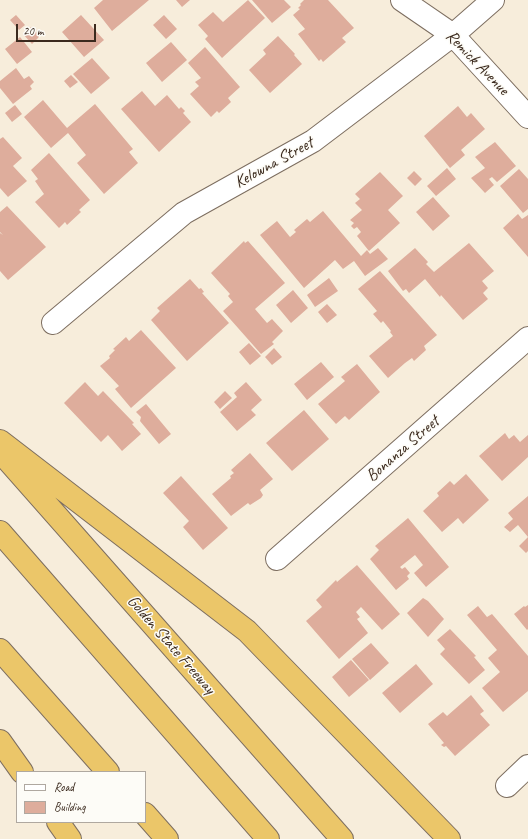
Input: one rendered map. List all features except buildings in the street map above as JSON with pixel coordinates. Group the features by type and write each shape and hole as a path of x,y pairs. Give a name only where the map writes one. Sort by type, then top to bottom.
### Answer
{"highway":[{"path":"0,440 247,631 449,839"},
{"name":"Golden State Freeway","path":"0,451 342,839"},
{"path":"0,532 268,839"},
{"path":"0,650 107,771"},
{"path":"0,741 21,771"},
{"path":"146,815 167,839"},
{"path":"59,823 70,839"}],"street":[{"name":"Remick Avenue","path":"402,0 453,35 528,117"},
{"name":"Kelowna Street","path":"54,322 184,213 314,141 453,35 493,0"},
{"name":"Bonanza Street","path":"277,559 528,338"},
{"path":"507,786 528,766"}]}
